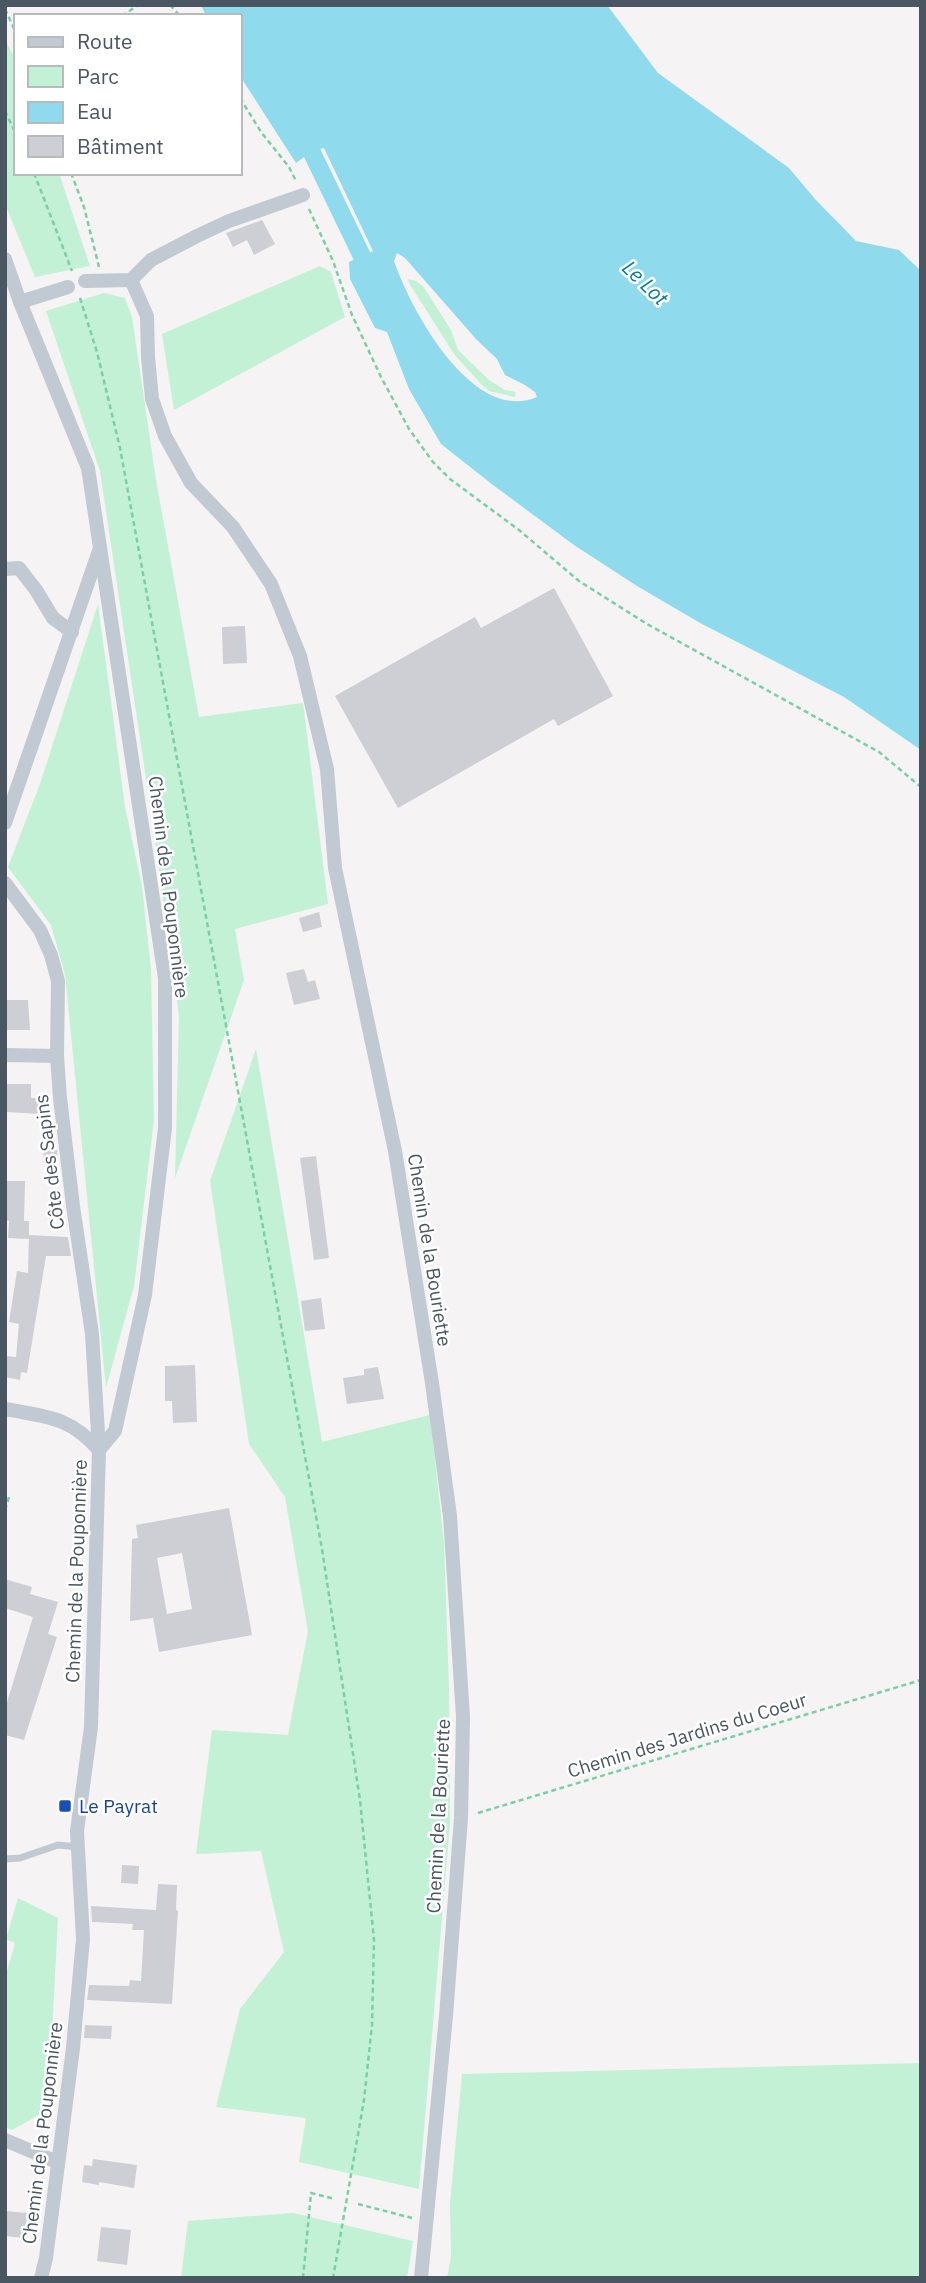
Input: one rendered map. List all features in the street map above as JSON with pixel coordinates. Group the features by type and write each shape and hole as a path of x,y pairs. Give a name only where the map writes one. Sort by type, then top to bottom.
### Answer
{"street":[{"path":"14,294 77,286 101,280 131,280 151,260 197,236 229,221 303,195"},
{"name":"Chemin de la Pouponnière","path":"5,259 14,294 88,468 165,978 165,1128 145,1295 115,1431 99,1450 91,1727 77,1831 83,1939 73,2048 46,2258 41,2278"},
{"name":"Chemin de la Bouriette","path":"131,280 147,316 152,399 165,436 191,483 233,527 271,584 300,656 327,769 335,868 395,1152 432,1383 450,1517 463,1717 461,1818 446,2016 421,2278"},
{"path":"5,823 100,547"},
{"path":"5,569 19,568 53,618 72,632"},
{"name":"Côte des Sapins","path":"5,883 40,930 58,981 57,1056 73,1206 92,1334 99,1450"},
{"path":"5,1055 57,1056"},
{"path":"5,1409 56,1418 73,1425 99,1450"},
{"path":"5,2140 57,2162"}],"lane":[{"path":"5,1859 20,1858 58,1845 78,1847"}],"path":[{"path":"5,9 14,29"},
{"path":"242,101 261,132 289,167 333,261 352,315 381,377 409,429 433,462 450,479 519,530 579,581 647,624 878,752 921,787"},
{"path":"5,111 14,130"},
{"path":"35,175 77,286 97,352 122,462 322,1549 360,1800 374,1940 372,2025 364,2101 333,2278"},
{"path":"72,175 97,253 101,280"},
{"path":"5,1510 10,1494"},
{"name":"Chemin des Jardins du Coeur","path":"461,1818 921,1680"},
{"path":"303,2278 311,2193 335,2199"},
{"path":"358,2204 426,2221"}],"green space":[{"path":"5,40 14,56 14,175 60,175 90,266 35,277 5,204"},
{"path":"320,266 331,272 345,317 174,410 162,334"},
{"path":"408,279 423,286 451,330 458,350 489,380 505,390 516,392 515,397 489,391 481,384 454,354"},
{"path":"104,293 125,298 132,317 156,480 199,717 303,703 328,904 235,929 244,980 175,1178 179,1016 151,812 100,471 46,311"},
{"path":"98,604 125,807 142,886 151,969 154,1119 134,1286 106,1388 65,974 51,925 8,867 40,784"},
{"path":"256,1049 322,1442 430,1415 444,1543 450,1823 419,2189 299,2162 306,2118 216,2107 240,2009 284,1952 261,1851 196,1854 212,1730 288,1735 308,1631 285,1497 249,1444 210,1181"},
{"path":"18,1898 58,1918 48,2110 12,2130 5,2127 5,1978 15,1943 6,1939"},
{"path":"921,2063 921,2278 447,2278 451,2256 450,2204 462,2074"},
{"path":"293,2213 413,2241 407,2278 181,2278 188,2221"}],"water":[{"name":"Le Lot","path":"201,5 607,5 658,73 789,168 856,241 899,250 921,271 921,750 844,697 702,624 637,586 574,545 441,444 409,389 387,332 375,328 350,279 349,262 373,251 324,148 311,152 296,163 242,79 242,14 205,14","holes":["397,253 405,258 497,359 505,375 525,385 535,392 537,397 513,401 489,394 467,379 447,357 414,306 394,261"]}],"building":[{"path":"262,220 275,244 254,255 247,240 233,247 226,233"},
{"path":"554,588 613,696 558,726 554,719 398,808 335,696 475,617 481,628"},
{"path":"245,626 247,663 223,664 222,627"},
{"path":"319,912 322,927 303,932 299,918"},
{"path":"304,969 308,982 315,980 320,999 294,1005 286,973"},
{"path":"5,1000 28,1000 30,1030 5,1030"},
{"path":"5,1084 31,1084 31,1098 43,1098 43,1114 5,1112"},
{"path":"44,1149 57,1150 58,1163 43,1163"},
{"path":"316,1156 329,1258 314,1260 300,1158"},
{"path":"5,1181 25,1181 24,1221 29,1221 29,1239 8,1238"},
{"path":"29,1235 68,1237 71,1256 46,1256 27,1373 21,1372 20,1380 5,1377 5,1356 16,1357 19,1324 9,1322 17,1271 28,1273"},
{"path":"321,1298 325,1329 305,1331 301,1301"},
{"path":"195,1365 197,1422 173,1423 172,1401 165,1401 165,1366"},
{"path":"378,1367 384,1399 347,1404 343,1378 364,1375 364,1369"},
{"path":"229,1508 252,1635 159,1652 153,1618 130,1621 132,1539 138,1538 136,1525","holes":["182,1553 192,1609 167,1614 157,1558"]},
{"path":"5,1579 32,1587 30,1594 58,1602 48,1634 57,1637 24,1740 5,1735 5,1709 33,1617 5,1608"},
{"path":"122,1865 139,1866 138,1884 121,1883"},
{"path":"158,1884 177,1885 172,2004 87,2000 89,1985 129,1986 130,1980 141,1981 144,1930 132,1930 133,1924 92,1922 91,1906 156,1910"},
{"path":"85,2025 112,2026 111,2039 84,2038"},
{"path":"93,2159 137,2165 134,2188 82,2182 84,2165 92,2166"},
{"path":"5,2211 27,2213 25,2238 5,2236"},
{"path":"101,2227 131,2230 127,2265 97,2261"}],"waterway":[{"path":"302,132 372,277"}],"place":[{"name":"Le Payrat","path":"65,1806"}]}
